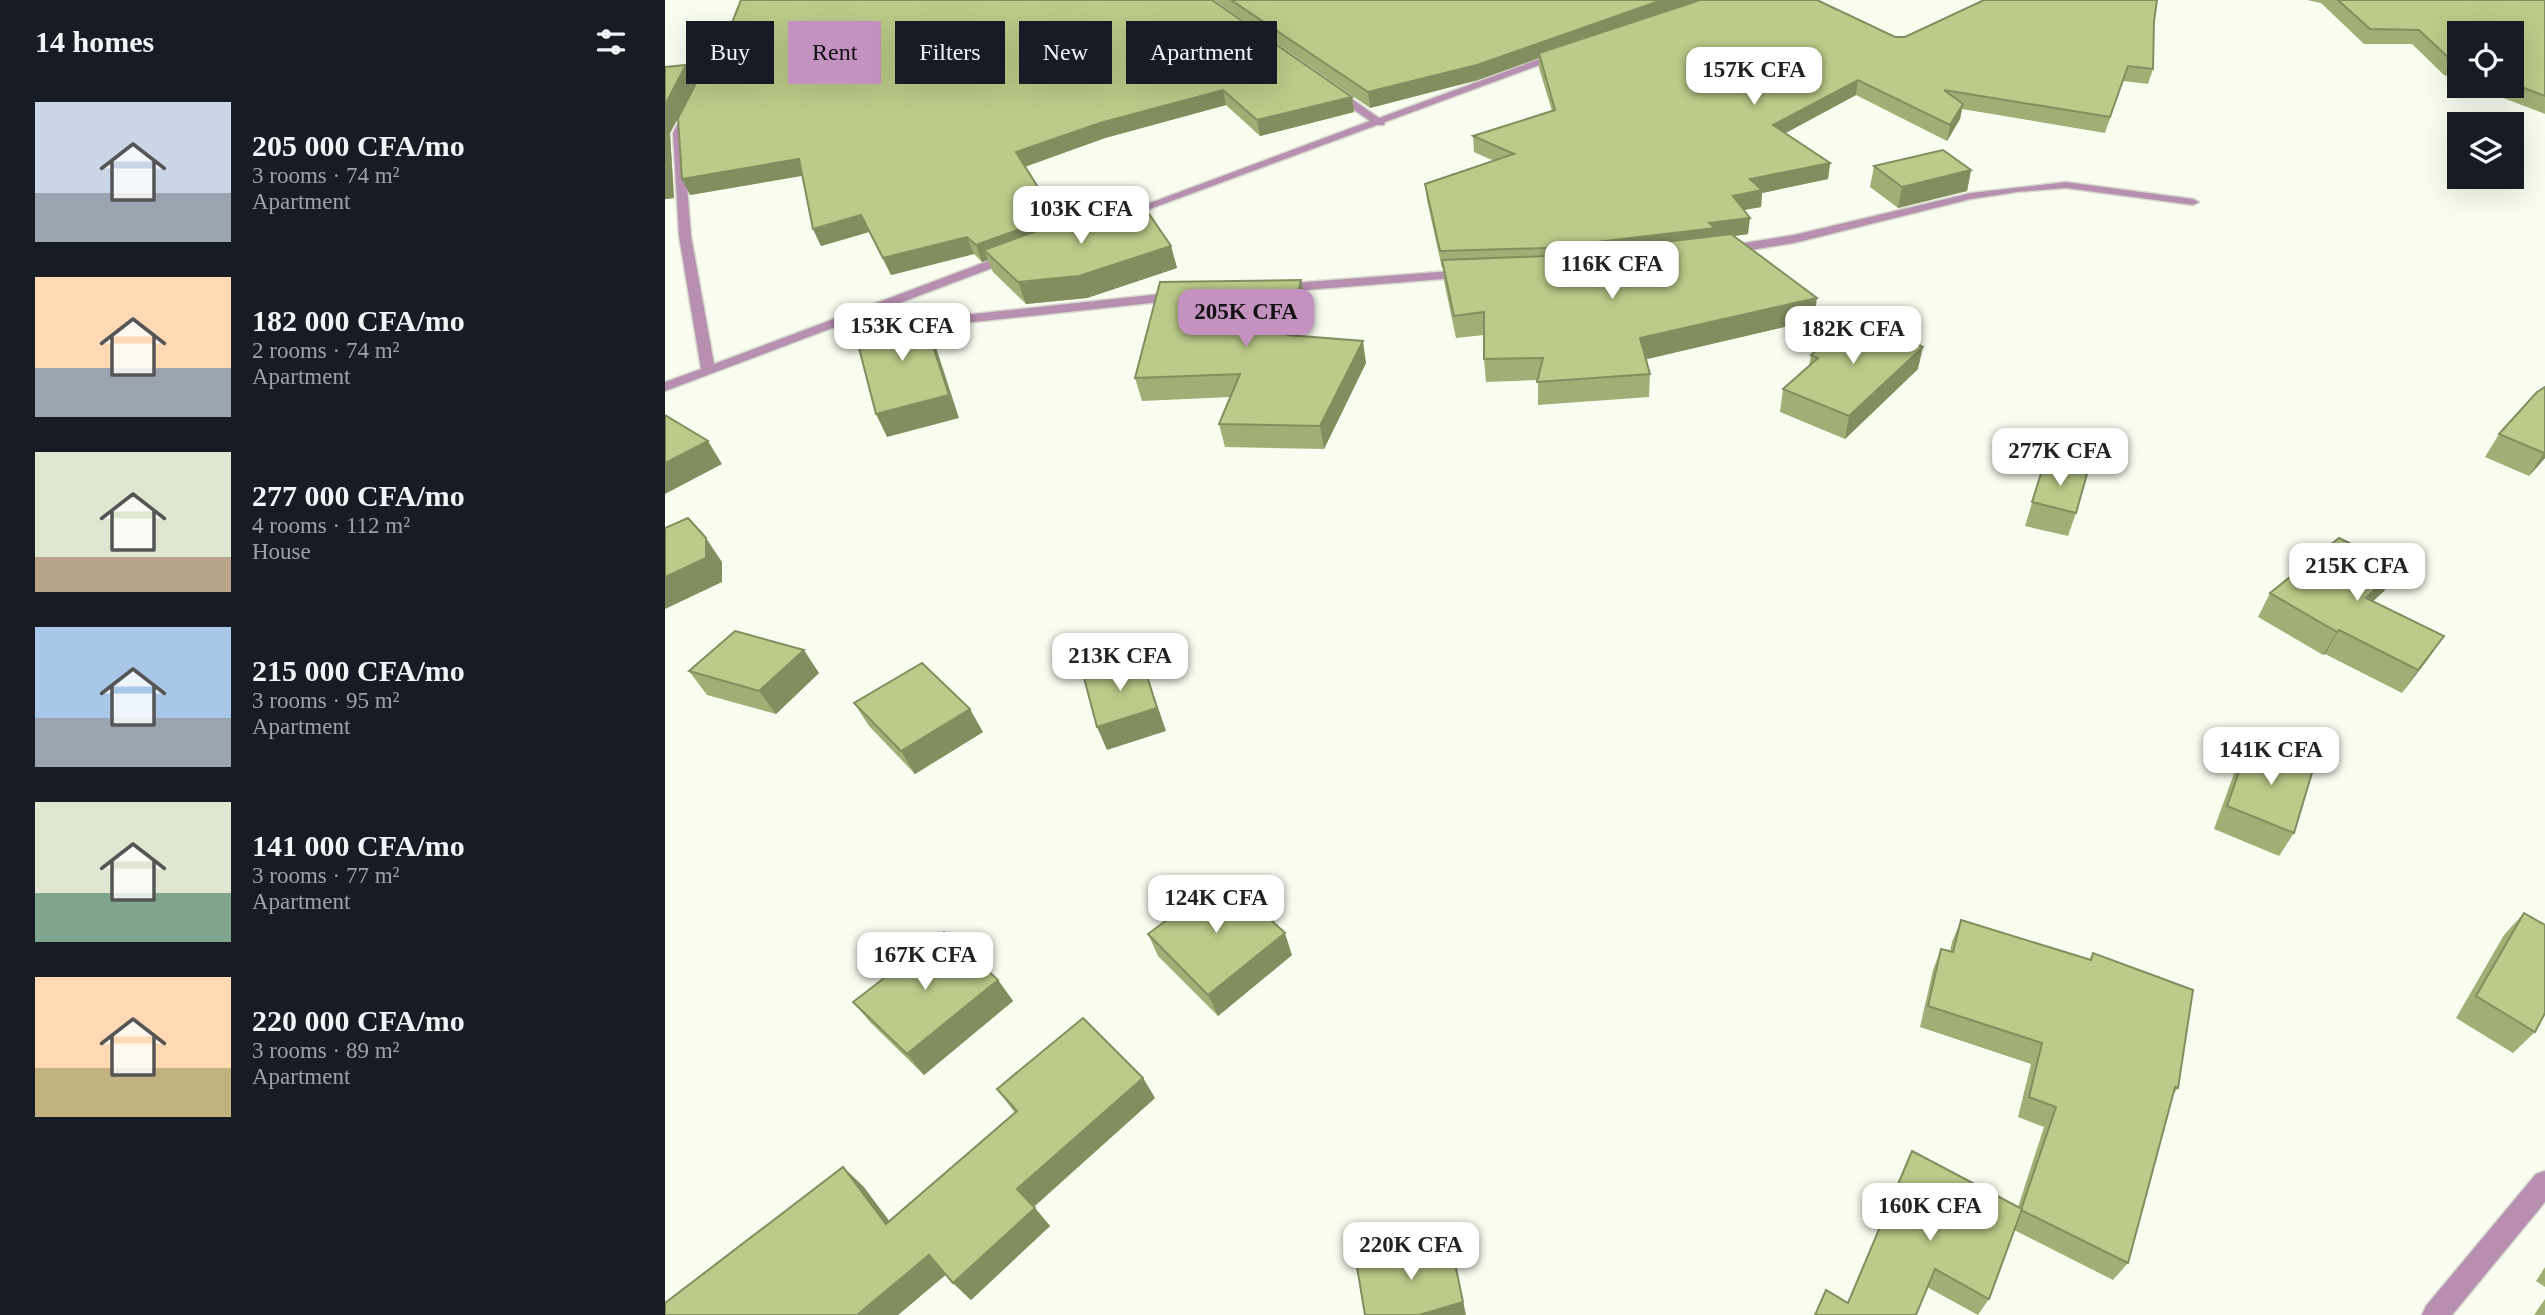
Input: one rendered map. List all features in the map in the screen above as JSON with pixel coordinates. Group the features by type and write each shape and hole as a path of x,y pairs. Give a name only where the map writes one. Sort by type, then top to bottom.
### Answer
{"street":[{"path":"1106,222 1577,48"},
{"path":"703,84 678,133 685,236 708,369"},
{"path":"1325,84 1380,123"},
{"path":"1719,251 1794,239 1971,196 2017,189 2066,185 2193,202"},
{"path":"665,387 1028,250"},
{"path":"1262,289 1481,274"},
{"path":"851,319 889,322 940,320 1194,295"},
{"path":"2435,1315 2545,1182"}],"building":[{"path":"741,0 1212,0 1242,21 1126,21 1126,84 1277,84 1277,45 1352,97 1257,120 1223,90 1100,123 1016,152 1056,216 976,245 967,237 883,258 861,215 813,229 799,159 682,179 678,118 696,84 774,84 774,21 733,21"},
{"path":"1231,0 1662,0 1477,65 1368,92 1277,31 1277,21 1262,21"},
{"path":"1700,0 1817,0 1895,37 1905,37 1984,0 2157,0 2153,69 2128,66 2110,117 1944,90 1963,104 1950,125 1858,80 1773,125 1830,163 1750,179 1762,190 1733,196 1750,218 1709,223 1715,228 1547,248 1440,251 1425,184 1514,154 1473,136 1555,110 1539,53"},
{"path":"2338,0 2545,0 2545,96 2524,88 2524,21 2447,21 2447,56 2419,30 2370,29"},
{"path":"686,65 665,105 665,67"},
{"path":"1943,150 1971,170 1902,187 1874,166"},
{"path":"1143,205 1171,246 1079,276 1018,282 984,250 1061,222"},
{"path":"1731,234 1817,298 1640,338 1650,374 1537,382 1543,358 1484,359 1484,312 1454,316 1442,260 1547,256"},
{"path":"1301,280 1288,335 1363,341 1320,426 1219,424 1240,374 1135,378 1160,282"},
{"path":"921,310 949,395 876,414 859,348 879,343 870,315"},
{"path":"1858,314 1923,347 1849,416 1783,389 1818,358 1811,355"},
{"path":"2545,387 2544,453 2499,434 2537,392"},
{"path":"665,415 708,441 665,463"},
{"path":"2044,464 2087,474 2076,513 2032,502"},
{"path":"688,518 706,538 706,558 665,577 665,528"},
{"path":"2339,538 2398,567 2366,598 2444,636 2418,670 2339,630 2337,632 2270,593"},
{"path":"735,631 804,650 759,691 689,671"},
{"path":"1142,660 1157,708 1097,727 1084,678"},
{"path":"922,663 970,709 901,751 854,703"},
{"path":"2250,741 2314,766 2294,833 2227,806"},
{"path":"1224,877 1285,933 1208,995 1148,934"},
{"path":"2524,913 2545,925 2545,1013 2535,1032 2476,996"},
{"path":"1961,920 2091,960 2093,953 2193,990 2178,1088 2175,1087 2128,1263 2021,1210 2056,1107 2029,1097 2042,1043 1928,1006 1941,949 1953,952"},
{"path":"944,932 998,980 907,1054 853,1002"},
{"path":"1083,1018 1143,1078 1017,1189 1035,1208 953,1283 929,1255 857,1315 665,1315 665,1303 843,1167 886,1224 1017,1111 997,1089"},
{"path":"1912,1151 2022,1209 1989,1299 1935,1269 1916,1315 1815,1315 1826,1290 1848,1303"},
{"path":"1450,1239 1463,1302 1419,1315 1365,1315 1357,1267"}]}
